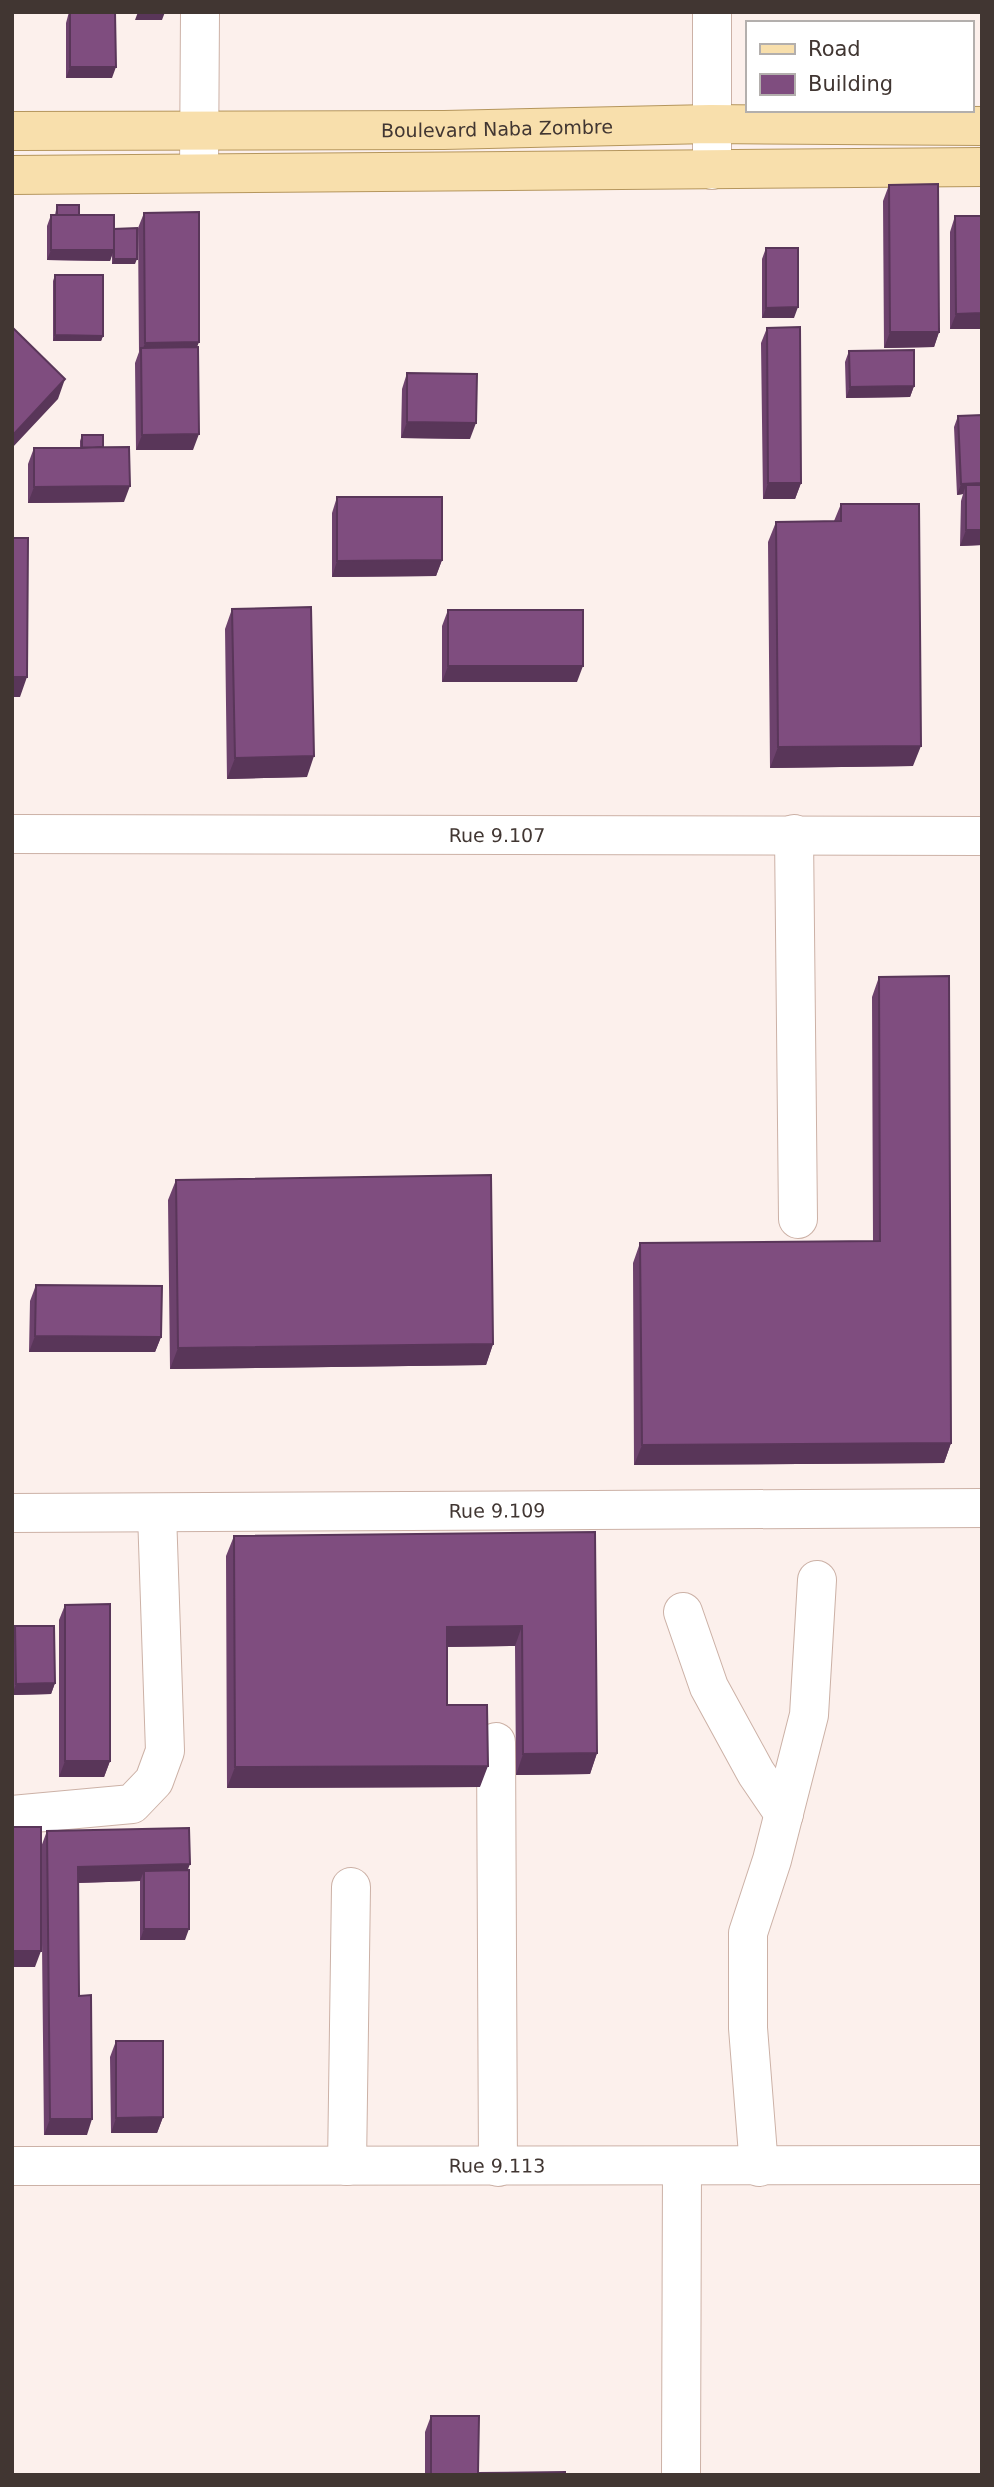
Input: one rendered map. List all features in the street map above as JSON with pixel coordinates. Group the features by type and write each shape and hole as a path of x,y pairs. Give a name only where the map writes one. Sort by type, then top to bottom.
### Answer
{"main road":[{"name":"Boulevard Naba Zombre","path":"12,131 200,128 443,130 710,124 982,126"},
{"path":"12,175 982,167"}],"street":[{"path":"199,173 200,12"},
{"path":"712,12 712,170"},
{"name":"Rue 9.107","path":"12,834 982,836"},
{"path":"794,834 798,1219"},
{"name":"Rue 9.109","path":"12,1513 982,1508"},
{"path":"12,1815 132,1804 154,1782 166,1751 157,1513"},
{"path":"759,2166 748,2028 748,1933 784,1814 809,1715 817,1580"},
{"path":"683,1612 709,1687 756,1773 784,1814"},
{"path":"496,1742 498,2167"},
{"path":"347,2166 351,1887"},
{"name":"Rue 9.113","path":"12,2166 982,2165"},
{"path":"681,2475 682,2167"}],"building":[{"path":"70,12 115,12 116,67 70,67"},
{"path":"938,184 939,332 890,332 889,185"},
{"path":"57,205 79,205 79,215 57,215"},
{"path":"199,212 199,342 145,343 144,213"},
{"path":"51,215 114,215 114,250 51,250"},
{"path":"955,216 982,216 982,313 956,314"},
{"path":"137,228 137,259 114,259 114,229"},
{"path":"766,248 798,248 798,307 766,308"},
{"path":"55,275 103,275 103,336 55,335"},
{"path":"12,327 65,379 12,436"},
{"path":"800,327 801,483 768,483 767,328"},
{"path":"198,347 199,434 142,435 141,348"},
{"path":"914,350 914,386 850,387 849,351"},
{"path":"407,373 477,374 476,423 407,422"},
{"path":"982,415 982,483 961,484 958,416"},
{"path":"82,435 103,435 103,447 82,448"},
{"path":"129,447 130,486 34,487 34,448"},
{"path":"966,485 982,485 982,530 966,530"},
{"path":"337,497 442,497 442,560 337,561"},
{"path":"841,504 919,504 921,746 778,747 776,522 841,521"},
{"path":"12,538 28,538 27,677 12,677"},
{"path":"311,607 314,756 235,758 232,609"},
{"path":"448,610 583,610 583,666 448,666"},
{"path":"949,976 951,1443 642,1445 640,1243 880,1241 879,977"},
{"path":"491,1175 493,1344 178,1348 176,1180"},
{"path":"36,1285 162,1286 161,1337 35,1336"},
{"path":"595,1532 597,1753 523,1754 522,1626 447,1627 447,1705 487,1705 488,1766 235,1767 234,1536"},
{"path":"110,1604 110,1761 65,1761 65,1605"},
{"path":"15,1626 54,1626 55,1683 16,1684"},
{"path":"12,1827 41,1827 41,1951 12,1951"},
{"path":"189,1828 190,1864 78,1867 79,1996 91,1995 92,2119 50,2119 47,1831"},
{"path":"189,1870 189,1929 144,1929 144,1871"},
{"path":"116,2041 163,2041 163,2117 116,2118"},
{"path":"431,2416 479,2416 478,2473 565,2472 565,2475 431,2475"}]}
